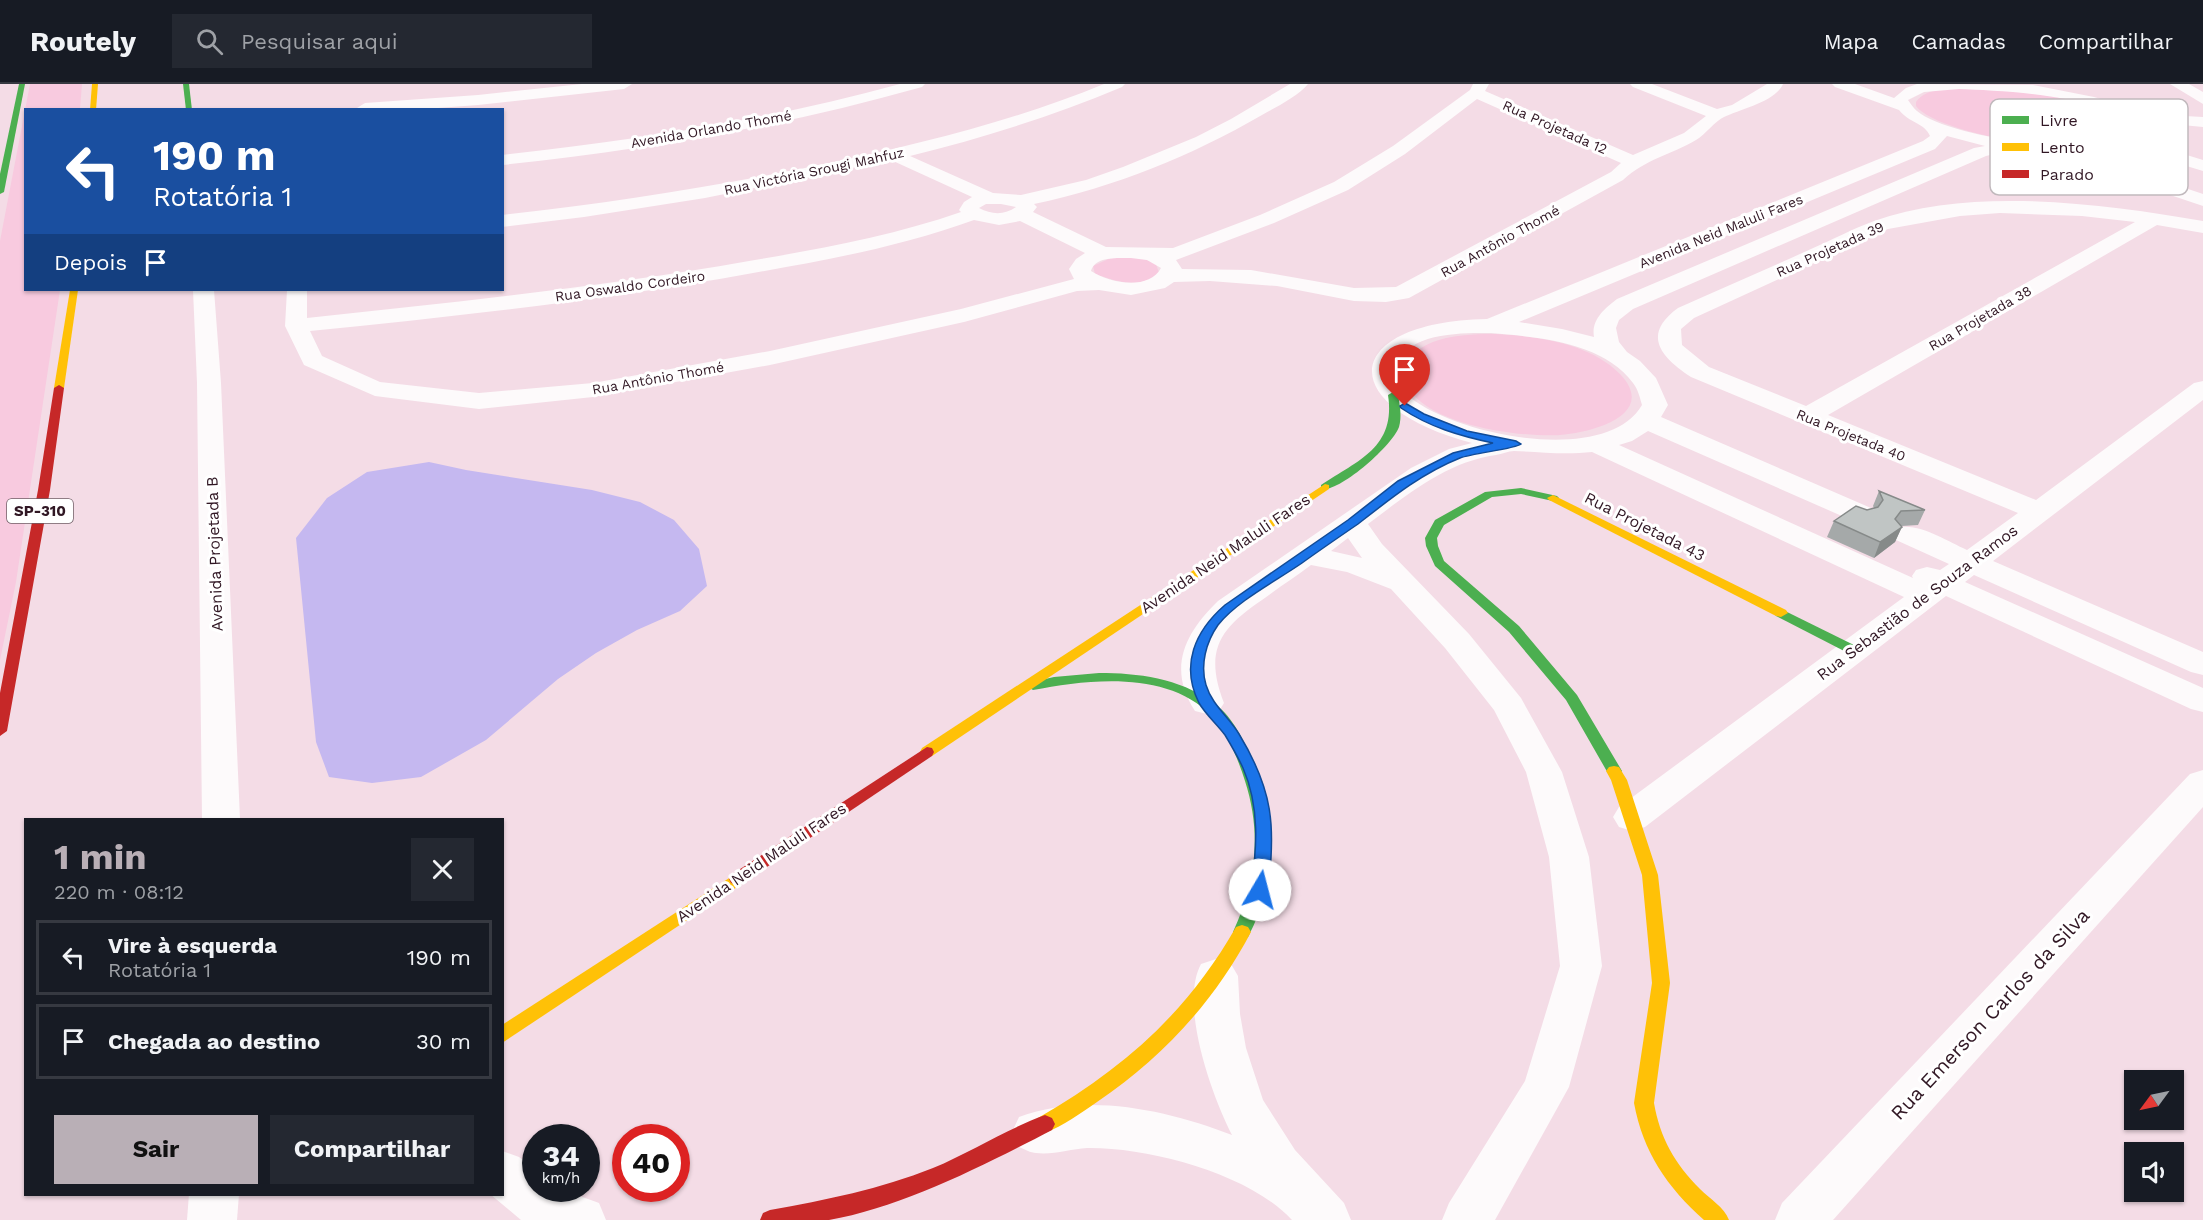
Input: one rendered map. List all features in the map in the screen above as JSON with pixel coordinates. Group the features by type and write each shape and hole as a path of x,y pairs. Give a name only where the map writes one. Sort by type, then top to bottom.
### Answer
{"main road":[{"path":"0,192 22,84"},
{"path":"93,108 95,84"},
{"path":"186,84 189,108"},
{"name":"SP-310","path":"0,731 44,490 74,291"},
{"name":"Avenida Neid Maluli Fares","path":"504,1034 1370,457 1384,446 1398,421 1398,407 1393,395"},
{"name":"Rua Projetada 43","path":"1632,817 1619,780 1572,698 1514,629 1439,562 1431,538 1439,523 1483,496 1504,491 1539,494 1556,500 1853,650"},
{"name":"Avenida Neid Maluli Fares","path":"1020,689 1055,681 1101,677 1157,684 1207,703"},
{"path":"770,1220 837,1209 950,1173 1034,1132 1117,1077 1169,1032 1216,976 1243,933 1260,890 1266,847 1263,806 1251,768 1232,734 1207,703"},
{"path":"1632,817 1650,875 1661,983 1644,1103 1645,1118 1653,1143 1666,1167 1694,1198 1719,1220"}],"street":[{"path":"376,108 521,96 624,84"},
{"name":"Avenida Orlando Thomé","path":"508,153 757,114 884,84"},
{"name":"Avenida Orlando Thomé","path":"508,153 635,143 766,121 917,84"},
{"name":"Rua Victória Srougi Mahfuz","path":"504,221 560,215 731,189 894,155 1005,126 1084,99 1117,84"},
{"path":"894,155 976,207 1025,209 1119,175 1203,140 1269,106 1300,84"},
{"path":"1638,84 1716,114"},
{"name":"Rua Antônio Thomé","path":"1168,263 1194,274 1274,280 1365,296 1401,293 1617,176 1633,162 1661,151 1709,124 1716,114 1738,108 1774,87 1775,84"},
{"path":"1840,84 1900,105 1911,115 1934,126 1990,141"},
{"path":"1900,105 1903,95 1930,87 1977,84 2034,89 2082,99"},
{"path":"2034,89 2057,84"},
{"path":"2093,99 2105,84"},
{"path":"2178,84 2203,99"},
{"path":"1097,253 1082,264 1080,269 1086,282 1120,288 1156,284 1168,263 1341,186 1399,150 1479,88"},
{"name":"Rua Projetada 12","path":"1479,88 1633,162"},
{"path":"366,108 400,89"},
{"path":"2188,121 2203,122"},
{"name":"Avenida Neid Maluli Fares","path":"1491,326 1929,145 1939,135 1934,126"},
{"path":"2188,130 2203,130"},
{"path":"2188,135 2203,136"},
{"name":"Avenida Neid Maluli Fares","path":"1618,357 1604,337 1604,327 1614,310 1834,214 1990,150"},
{"path":"2188,161 2203,166"},
{"path":"2188,195 2203,200"},
{"path":"1834,214 1871,205 1914,199 1995,196 2074,200 2203,216"},
{"name":"Rua Oswaldo Cordeiro","path":"296,326 493,305 689,279 855,247 976,207"},
{"name":"Rua Projetada 39","path":"1671,347 1667,332 1677,318 1686,313 1881,225 1908,218 1940,212 2017,208 2108,213 2203,227"},
{"path":"1025,209 1097,253 1136,252 1168,263"},
{"name":"Rua Projetada 38","path":"1806,417 2154,219"},
{"name":"Rua Antônio Thomé","path":"297,291 296,326 312,360 375,389 479,401 593,390 770,358 964,315 1086,282"},
{"name":"Avenida Projetada B","path":"203,291 209,383 221,818"},
{"path":"1491,326 1559,334 1580,340 1618,357 1644,377 1651,388 1655,405 1645,420 1606,440 1543,447 1464,434 1441,426 1421,416 1393,395 1383,373 1384,363 1390,353 1400,345 1429,332 1448,328 1491,326"},
{"name":"Rua Projetada 40","path":"1671,347 1687,364 1700,372 2039,511"},
{"name":"Rua Sebastião de Souza Ramos","path":"1632,817 2203,388"},
{"path":"1645,420 1861,514"},
{"path":"1606,440 1832,534"},
{"path":"1606,440 1935,590 2203,701"},
{"path":"1207,703 1199,685 1197,668 1199,651 1205,635 1215,621 1229,608 1352,522 1402,483 1442,462 1475,450 1516,444"},
{"path":"1352,522 1371,550 1457,641 1509,706 1544,772 1569,857 1581,966 1546,1087 1467,1220"},
{"path":"1906,534 2203,665"},
{"path":"1879,554 1935,590"},
{"path":"1305,555 1355,566 1403,584"},
{"name":"Rua Emerson Carlos da Silva","path":"1800,1220 2195,802"},
{"path":"1216,976 1216,1016 1222,1047 1239,1102 1263,1145 1310,1205"},
{"path":"1034,1132 1088,1127 1141,1131 1194,1142 1246,1161 1310,1205"},
{"path":"504,1175 556,1218"},
{"path":"212,1220 214,1196"}],"shaded area":[{"path":"30,84 82,84 80,108 25,108"},
{"path":"1967,88 2031,93 2068,99 1990,99 1990,137 1957,128 1931,117 1916,106 1920,97 1932,91"},
{"path":"24,115 24,291 60,291 16,582 0,660 0,241"},
{"path":"1113,257 1151,261 1156,264 1159,273 1136,283 1095,274 1093,266"},
{"path":"1496,334 1562,343 1608,363 1630,388 1631,401 1626,411 1603,426 1588,430 1560,435 1518,433 1464,423 1440,413 1420,401 1407,385 1404,365 1422,348 1445,338"},
{"path":"429,462 592,490 640,502 674,520 699,549 707,586 680,611 637,630 596,653 558,679 486,740 421,777 372,783 329,777 316,742 296,538 327,498 367,472"}],"building":[{"path":"1879,491 1925,510 1901,511 1895,519 1902,527 1880,542 1834,521 1856,506 1867,510 1878,507 1883,500"}],"traffic: fast":[{"path":"0,192 22,84"},
{"path":"186,84 189,108"},
{"path":"1325,487 1365,461 1387,440 1396,412 1393,395"},
{"path":"1553,498 1521,491 1489,494 1439,523 1431,538 1432,546 1439,563 1514,629 1572,698 1614,771"},
{"path":"1781,613 1853,650"},
{"path":"1033,686 1099,677 1144,680 1187,693 1212,708 1222,719 1234,738 1251,775 1262,819 1263,864 1252,909 1242,932"}],"traffic: slow":[{"path":"93,108 95,84"},
{"path":"59,388 74,291"},
{"path":"927,752 1325,487"},
{"path":"1553,498 1781,613"},
{"path":"1614,771 1650,875 1661,983 1644,1103 1648,1122 1653,1139 1670,1169 1692,1195 1719,1220"},
{"path":"504,1034 737,879"},
{"path":"1045,1124 1104,1087 1158,1043 1205,991 1242,932"}],"traffic: jam":[{"path":"0,731 44,490 59,388"},
{"path":"737,879 927,752"},
{"path":"770,1220 833,1209 888,1194 942,1174 1045,1124"}],"route":[{"path":"1260,890 1266,847 1263,806 1251,768 1232,734 1207,703 1199,685 1197,668 1199,651 1205,635 1215,621 1229,608 1352,522 1402,483 1457,455 1495,446 1516,444 1464,434 1441,426 1405,406"}]}
